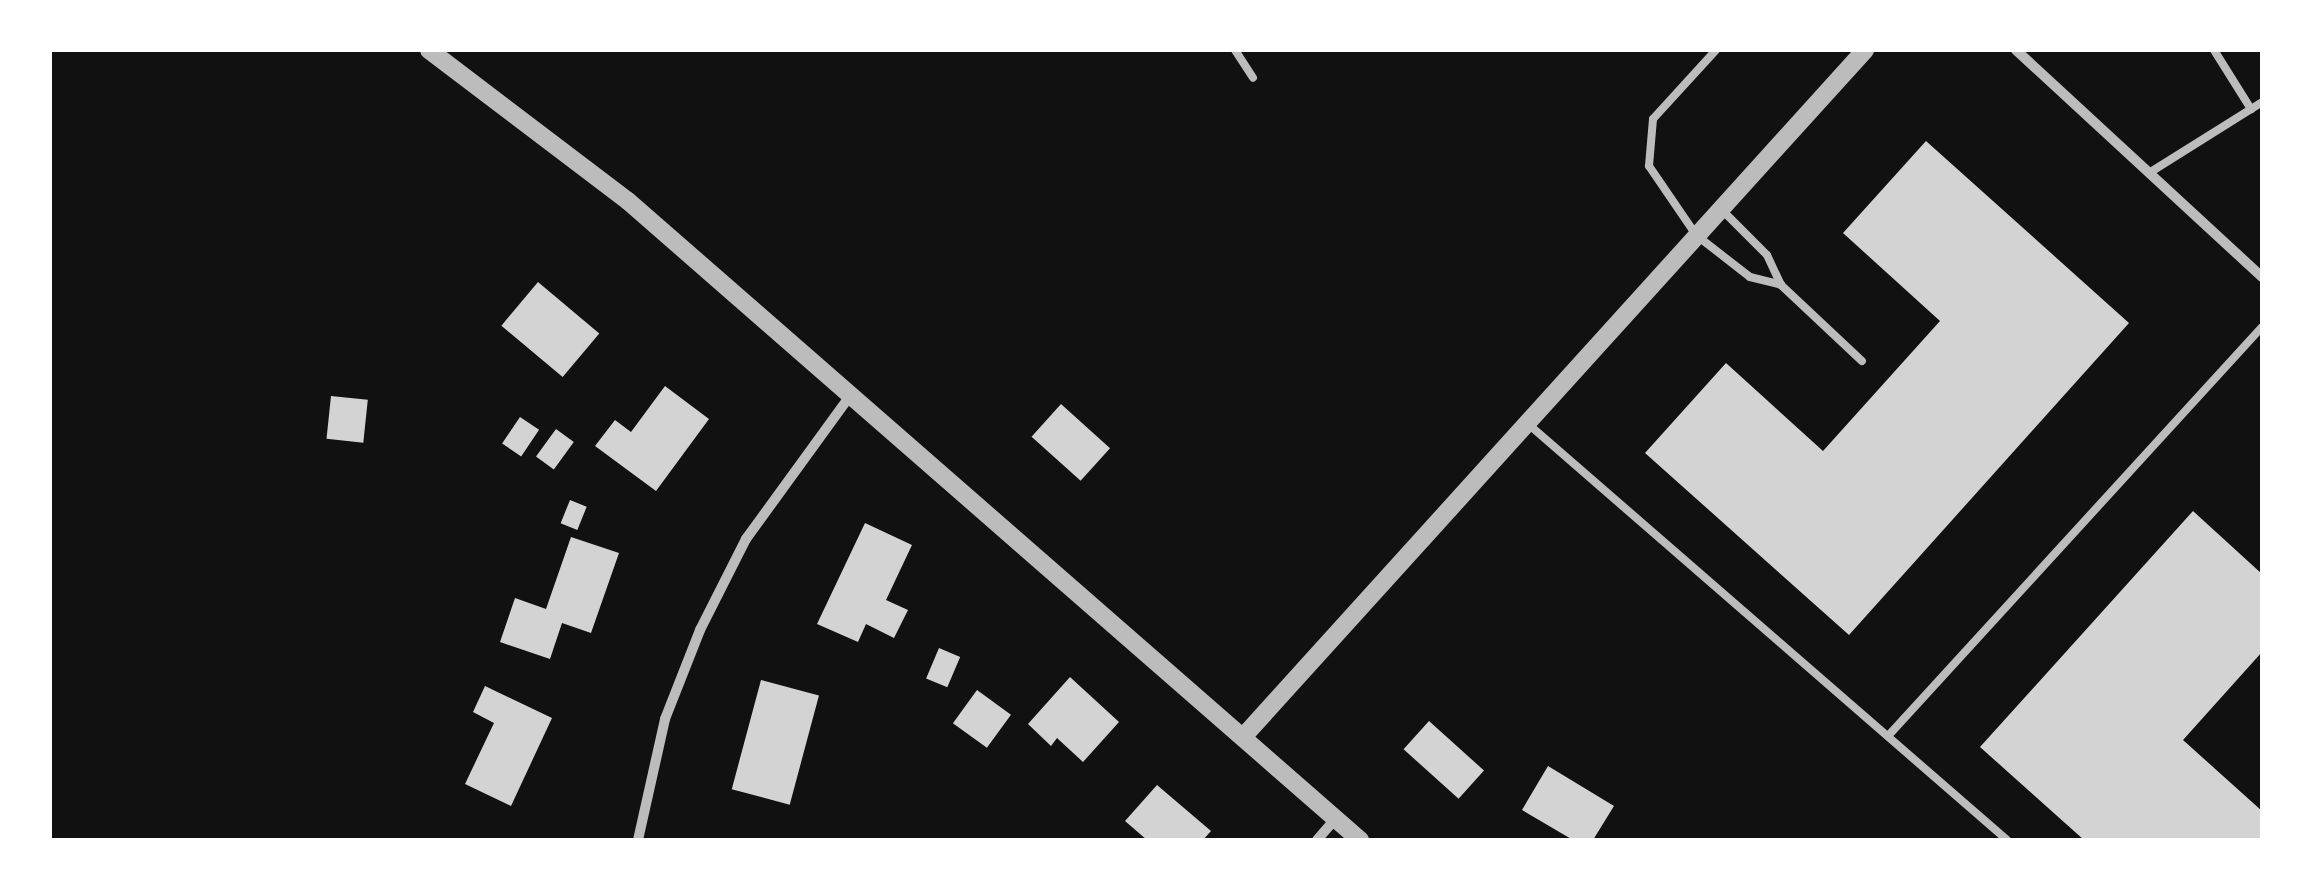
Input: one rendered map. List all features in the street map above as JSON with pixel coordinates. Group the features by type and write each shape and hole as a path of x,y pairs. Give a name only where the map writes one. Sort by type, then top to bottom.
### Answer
{"street":[{"path":"429,50 628,200 1360,840"},
{"path":"1244,737 1865,50"},
{"path":"2016,50 2262,276"},
{"path":"638,840 666,719 700,630 746,540 853,393"},
{"path":"1318,840 1336,818"}],"lane":[{"path":"1234,50 1253,78"},
{"path":"1716,50 1652,119 1649,166 1696,236 1750,277 1781,285"},
{"path":"2214,50 2250,109"},
{"path":"2149,173 2262,102"},
{"path":"1720,208 1767,255 1781,285 1862,360"},
{"path":"1888,736 2262,326"},
{"path":"1528,423 2007,840"}],"building":[{"path":"1926,141 2129,323 1849,635 1645,453 1726,363 1823,451 1940,321 1843,233"},
{"path":"538,282 599,333 563,377 501,326"},
{"path":"665,386 709,419 656,491 595,446 615,420 631,432"},
{"path":"331,396 368,400 363,443 327,439"},
{"path":"1061,404 1110,448 1081,481 1032,437"},
{"path":"520,417 539,430 521,456 502,444"},
{"path":"556,429 574,442 554,469 536,457"},
{"path":"570,500 587,507 577,530 561,523"},
{"path":"2193,511 2262,574 2262,652 2183,740 2262,811 2262,840 2084,840 1980,747"},
{"path":"865,523 912,545 886,600 908,610 894,638 866,624 858,642 817,624"},
{"path":"571,537 619,553 591,633 562,623 550,659 500,642 515,598 546,609"},
{"path":"939,648 960,657 947,687 926,678"},
{"path":"1070,677 1119,722 1083,762 1057,738 1051,746 1028,724"},
{"path":"761,680 819,696 790,805 732,789"},
{"path":"485,686 552,718 511,806 465,784 494,723 473,712"},
{"path":"977,690 1011,715 987,748 953,723"},
{"path":"1429,721 1484,771 1459,799 1404,749"},
{"path":"1548,766 1614,806 1593,840 1573,840 1522,810"},
{"path":"1157,785 1211,831 1203,840 1147,840 1125,821"}]}
